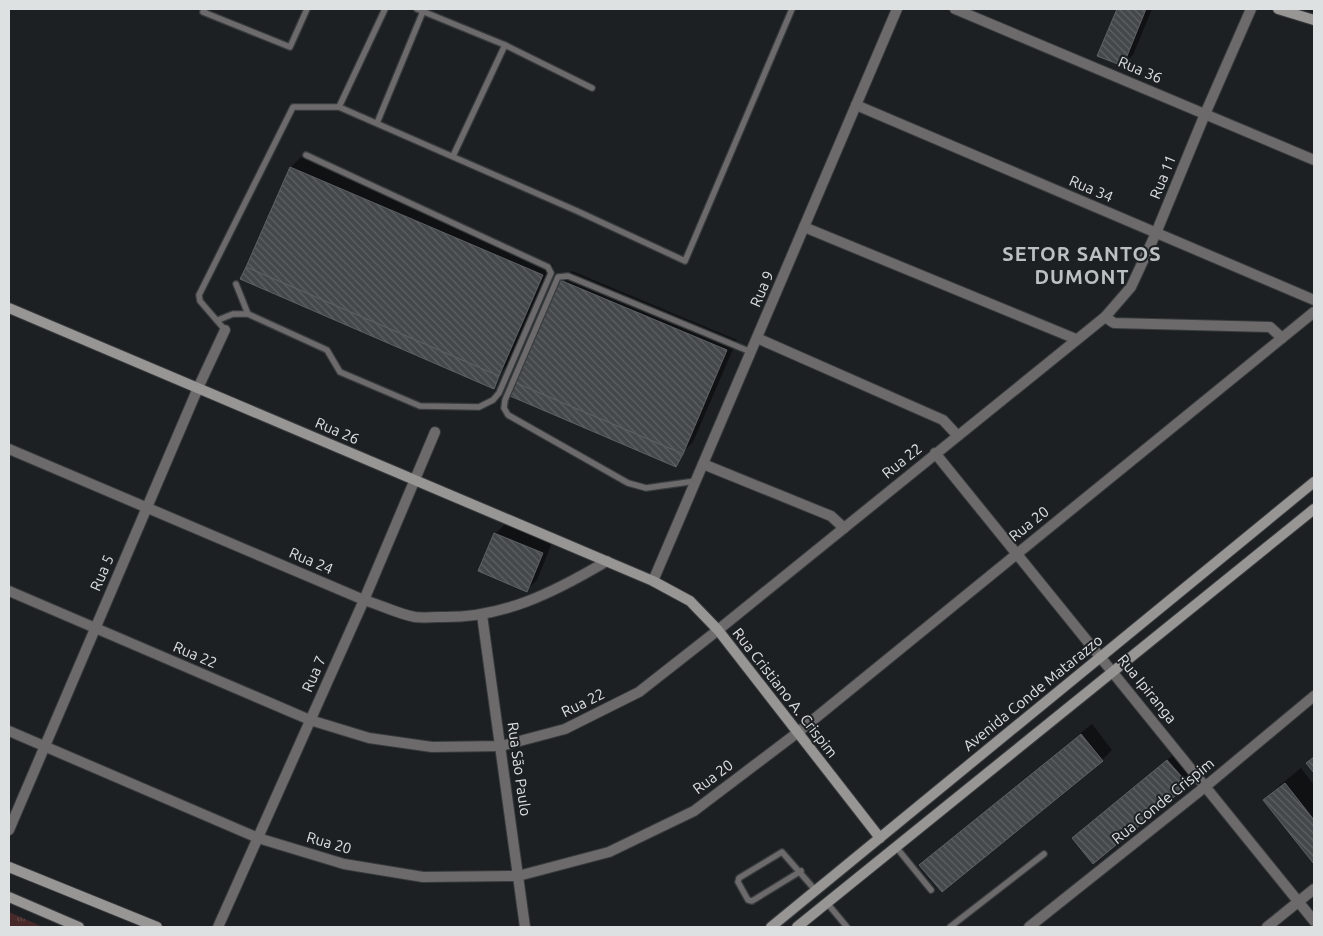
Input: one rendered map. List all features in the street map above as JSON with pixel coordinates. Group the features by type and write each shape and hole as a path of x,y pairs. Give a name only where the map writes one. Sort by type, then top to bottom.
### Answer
{"street":[{"name":"Rua 9","path":"654,581 897,9"},
{"name":"Rua 36","path":"955,9 1314,160"},
{"name":"Rua 11","path":"1076,339 1105,317 1131,287 1156,233 1251,9"},
{"path":"1278,9 1314,20"},
{"name":"Rua 34","path":"856,105 1314,300"},
{"path":"804,227 1076,339"},
{"name":"Rua 26","path":"9,308 654,581"},
{"name":"Rua 20","path":"9,732 258,838 344,864 423,877 518,876 609,852 694,811 797,733 1314,312"},
{"path":"1105,317 1114,323 1270,328 1282,338"},
{"name":"Rua 5","path":"9,830 146,507 225,330"},
{"path":"757,338 943,420 957,435"},
{"name":"Rua 22","path":"9,591 310,720 369,738 432,746 500,746 565,729 639,692 1076,339"},
{"name":"Rua 7","path":"218,927 364,600 435,432"},
{"name":"Rua 24","path":"9,449 364,600 416,617 453,618 482,616 517,606 571,583 606,561"},
{"name":"Rua Ipiranga","path":"935,453 1314,921"},
{"path":"704,464 831,516 844,528"},
{"name":"Avenida Conde Matarazzo","path":"771,927 1314,482"},
{"path":"797,927 1314,509"},
{"name":"Rua Cristiano A. Crispim","path":"654,581 690,601 718,630 880,838"},
{"name":"Rua São Paulo","path":"482,616 525,927"},
{"name":"Rua Conde Crispim","path":"1029,927 1206,786 1314,696"},
{"path":"9,867 157,927"},
{"path":"1267,927 1314,889"},
{"path":"816,891 827,903"},
{"path":"9,897 79,927"}],"lane":[{"path":"204,9 203,12 290,47 307,9"},
{"path":"339,106 385,9"},
{"path":"225,330 200,301 199,295 293,107 339,106 577,211 684,261 792,9"},
{"path":"377,123 422,10 505,45 592,88"},
{"path":"453,156 505,45"},
{"path":"218,320 233,314 248,314 327,350 340,372 420,406 479,407 493,400 499,393 551,273 548,267 306,155"},
{"path":"696,481 656,487 636,486 628,483 508,415 504,404 512,383 560,276 568,276 751,352"},
{"path":"236,284 248,314"},
{"path":"896,847 931,890"},
{"path":"801,872 752,901 748,900 738,882 739,878 783,852 801,872 816,891"},
{"path":"950,927 1044,854"},
{"path":"827,903 847,927"}],"green space":[{"path":"9,912 43,927 9,927"}],"building":[{"path":"1117,9 1146,9 1123,66 1097,56"},
{"path":"290,167 543,275 499,376 246,267"},
{"path":"246,267 499,376 494,389 240,279"},
{"path":"560,280 727,350 683,454 516,383"},
{"path":"516,383 683,454 676,467 510,396"},
{"path":"494,533 543,553 527,592 478,571"},
{"path":"1081,734 1103,761 942,892 919,865"},
{"path":"1314,757 1314,773 1306,763"},
{"path":"1167,760 1182,777 1180,792 1093,864 1072,838"},
{"path":"1285,783 1314,820 1314,864 1263,800"}],"district":[{"name":"SETOR SANTOS DUMONT","path":"1082,266"}]}
